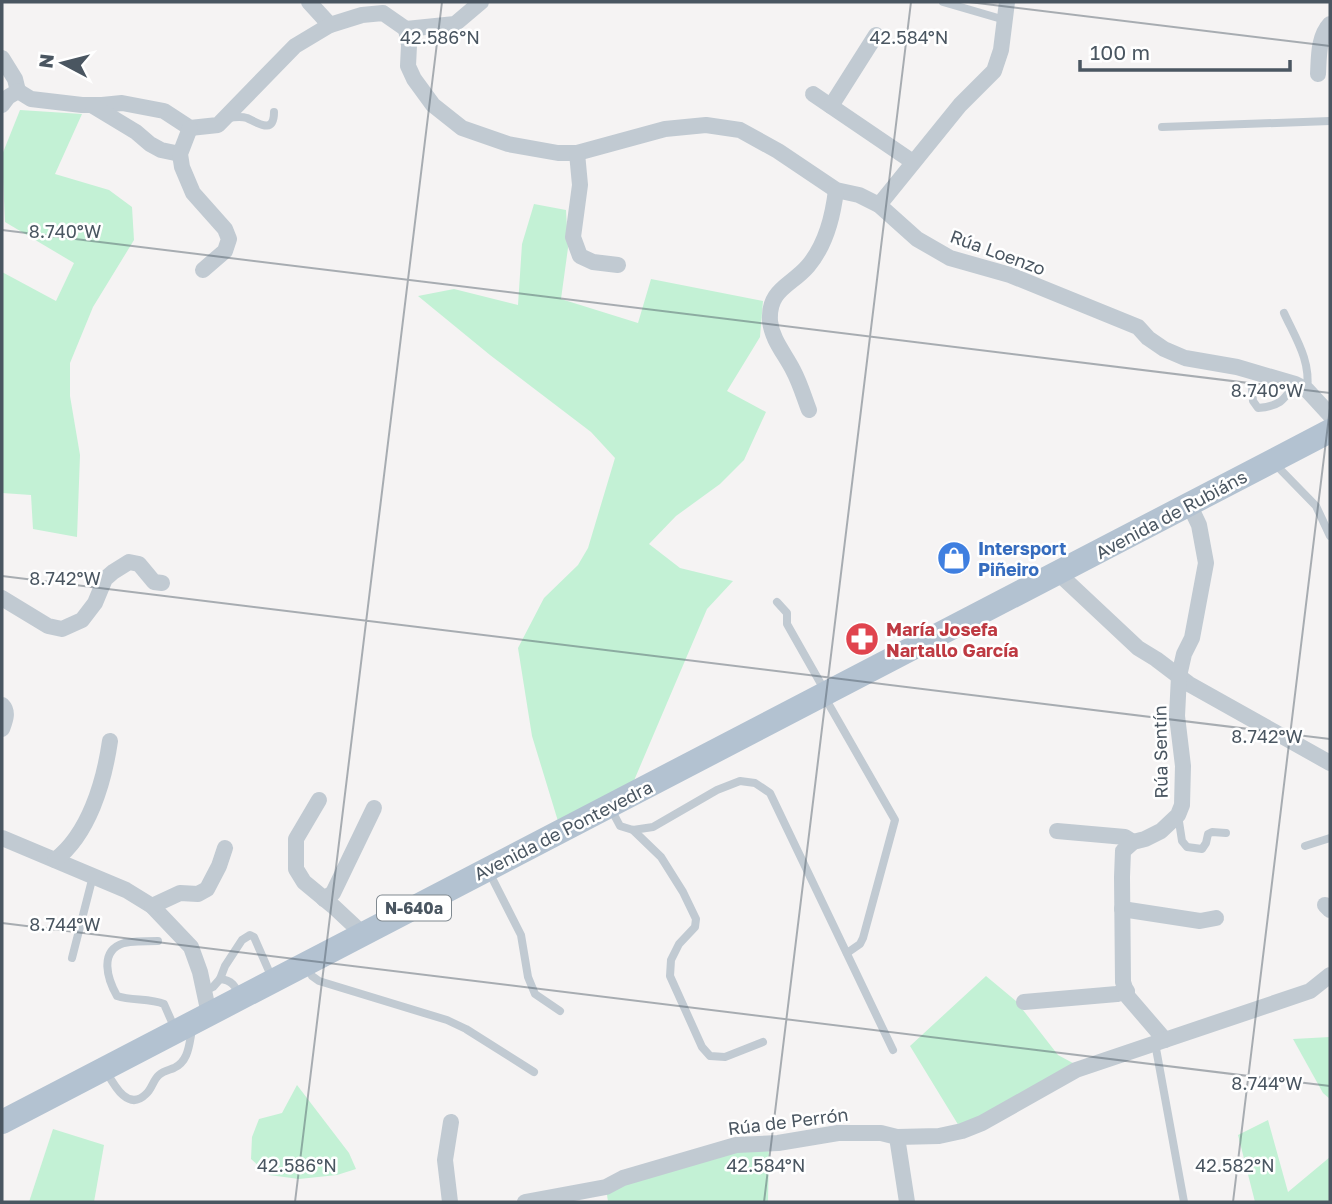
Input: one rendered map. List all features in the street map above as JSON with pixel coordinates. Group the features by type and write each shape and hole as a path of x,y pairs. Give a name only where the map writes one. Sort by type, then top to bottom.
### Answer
{"main road":[{"name":"Avenida de Rubiáns","path":"825,694 1330,431"},
{"name":"Avenida de Pontevedra","path":"2,1122 104,1069 195,1015 241,998 825,694"}],"street":[{"path":"309,2 330,25"},
{"path":"2,58 15,79 18,91 32,99 91,105 122,103 164,111 190,128 218,125 296,46 330,25 362,15 383,13 406,29 455,24 481,2"},
{"path":"879,205 960,105 994,71 1001,50 1007,2"},
{"path":"1318,74 1320,45 1330,24"},
{"name":"Rúa Loenzo","path":"406,29 409,45 408,66 414,79 433,105 462,128 508,144 558,153 577,153 665,129 706,125 740,130 778,151 836,190 859,195 879,205 917,239 950,258 1010,275 1138,327 1164,349 1185,358 1237,367 1301,387"},
{"path":"831,106 876,35"},
{"path":"2,105 18,91"},
{"path":"813,94 913,162"},
{"path":"91,105 150,144 180,154"},
{"path":"190,128 180,154 182,167 193,192 225,229 229,239 225,251 203,270"},
{"path":"577,153 580,185 573,237 580,256 593,262 618,265"},
{"path":"809,410 793,369 774,337 770,323 771,303 787,283 808,266 821,244 834,209 836,190"},
{"path":"1301,387 1330,415"},
{"name":"Rúa Sentín","path":"1133,842 1161,831 1178,815 1182,805 1183,781 1177,716 1179,676 1184,654 1192,638 1206,563 1199,525 1189,504"},
{"path":"2,598 48,626 62,629 82,620 95,603 106,579 129,562 139,564 154,582 162,583"},
{"path":"1058,573 1139,648 1189,684 1330,763"},
{"path":"2,705 6,718 2,729"},
{"path":"55,860 66,852 94,802 108,757 110,741"},
{"path":"319,800 296,839 296,869 304,881 363,934"},
{"path":"324,899 333,893 374,808"},
{"path":"1057,831 1125,837 1133,842 1123,851 1123,982 1129,997 1160,1041 1310,991 1330,975"},
{"path":"2,838 126,890 152,906 191,947 200,972 195,1015"},
{"path":"152,906 180,892 198,894 206,889 219,866 225,848"},
{"path":"1122,909 1200,920 1216,918"},
{"path":"1024,1002 1127,991"},
{"name":"Rúa de Perrón","path":"525,1202 607,1195 623,1178 736,1145 778,1143 838,1133 881,1133 897,1137 939,1136 962,1131 999,1114 1076,1070 1160,1041"},
{"path":"450,1202 445,1160 451,1122"},
{"path":"897,1137 907,1202"}],"lane":[{"path":"943,2 1004,20"},
{"path":"225,118 246,118 265,126 271,124 274,112"},
{"path":"1162,127 1330,121"},
{"path":"1252,390 1253,401 1258,408 1270,407 1284,400 1309,378 1284,313"},
{"path":"1272,461 1316,506 1330,536"},
{"path":"777,602 787,613 787,624 895,820 863,938 860,944 847,953"},
{"path":"610,806 620,826 633,830 653,827 718,790 740,781 755,783 770,793 893,1050"},
{"path":"1178,815 1182,841 1187,847 1202,849 1208,834 1226,833"},
{"path":"633,830 662,857 696,919 695,927 679,944 671,960 670,976 702,1047 710,1056 725,1057 763,1042"},
{"path":"1306,846 1330,838"},
{"path":"488,869 521,934 528,977 535,994 560,1011"},
{"path":"72,958 93,876"},
{"path":"104,1069 118,1093 136,1100 147,1094 156,1077 183,1063 189,1048 195,1015 242,940 250,935 254,937 274,981"},
{"path":"158,941 117,946 108,957 109,981 117,996 129,1000 158,1002 195,1015"},
{"path":"305,964 312,976 319,981 447,1020 534,1072"},
{"path":"220,979 233,984 241,998"},
{"path":"1160,1041 1184,1202"}],"green space":[{"path":"20,110 82,114 55,174 109,190 132,207 134,240 93,307 70,363 70,396 80,455 77,537 33,529 31,495 2,493 2,272 56,301 74,263 5,222 2,155"},
{"path":"534,204 566,210 568,248 561,299 638,323 651,279 763,301 760,337 727,391 766,412 744,460 720,484 676,516 649,544 680,568 733,581 707,609 627,797 561,831 532,736 518,648 544,598 578,565 588,548 615,458 591,432 418,296 454,289 518,305 522,244"},
{"path":"986,976 1016,1001 1058,1055 1082,1068 962,1131 910,1046"},
{"path":"1330,1037 1330,1099 1323,1093 1293,1039"},
{"path":"297,1085 349,1153 356,1169 337,1175 299,1179 269,1175 251,1159 252,1137 259,1119 282,1113"},
{"path":"1268,1120 1288,1192 1330,1157 1330,1202 1255,1202 1238,1135"},
{"path":"53,1129 104,1145 94,1202 29,1202"},
{"path":"769,1143 768,1202 608,1202 606,1187"}],"place":[{"name":"Intersport Piñeiro","path":"954,558"},
{"name":"María Josefa Nartallo García","path":"862,639"}]}
